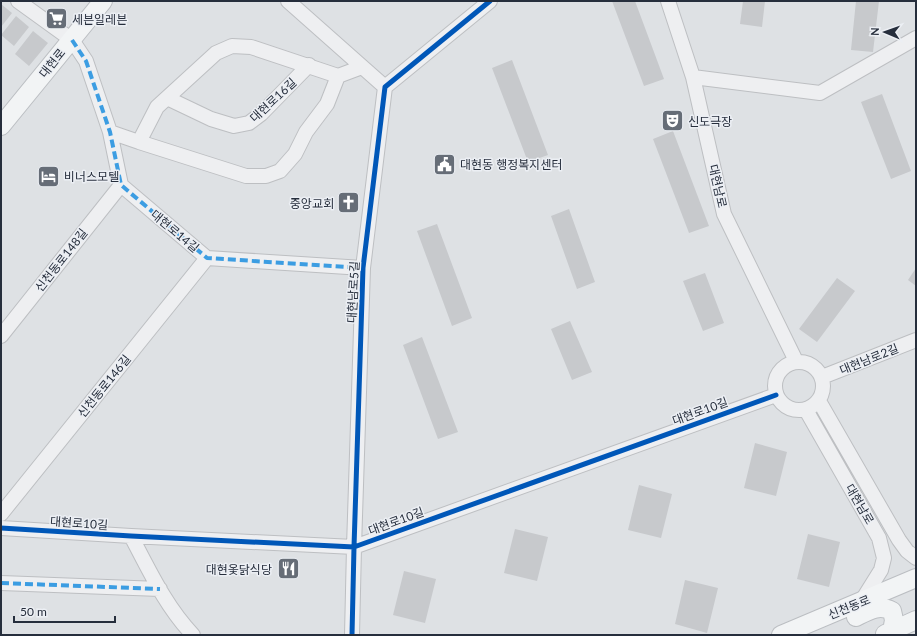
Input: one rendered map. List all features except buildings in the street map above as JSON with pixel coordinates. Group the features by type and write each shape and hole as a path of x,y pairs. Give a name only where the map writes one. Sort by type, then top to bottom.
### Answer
{"main road":[{"name":"대현로","path":"1,126 103,1"},
{"name":"신천동로","path":"781,635 916,578"},
{"path":"813,635 874,608 887,609 892,612 894,620 887,633"},
{"path":"887,633 916,620"}],"street":[{"path":"18,1 72,40 86,61 110,132 121,185"},
{"path":"288,1 385,87 490,1"},
{"name":"대현남로","path":"668,1 693,77 724,214 796,361"},
{"path":"693,77 820,93 916,38"},
{"name":"대현로16길","path":"139,142 157,107 216,53 232,46 252,47 338,76"},
{"name":"대현로16길","path":"167,98 211,119 234,126 249,123 261,114 309,66"},
{"path":"110,132 246,176 266,176 280,171 295,154 306,132 327,104 338,76 362,67"},
{"name":"대현남로5길","path":"352,635 363,268 385,87"},
{"name":"대현로14길","path":"121,185 207,258 363,268"},
{"name":"신천동로148길","path":"1,336 121,185"},
{"name":"신천동로146길","path":"1,514 207,258"},
{"name":"대현남로2길","path":"822,377 916,340"},
{"path":"796,361 805,362 818,370 822,377 824,385 819,401 806,410 790,409 783,404 776,394 775,382 777,375 782,368 789,363 796,361"},
{"name":"대현로10길","path":"1,528 354,547 776,394"},
{"name":"대현남로","path":"819,401 899,540 907,551 916,558"},
{"name":"대현남로","path":"806,410 879,538 884,558 881,570 862,602"},
{"path":"130,536 180,622 193,635"},
{"path":"1,583 160,589"}],"marked path":[{"path":"72,40 86,61 110,132 121,185 207,258 363,268"},
{"path":"1,583 160,589"}],"cycle path":[{"path":"352,635 363,268 385,87 490,1"},
{"path":"1,528 354,547 776,395"}],"place":[{"name":"세븐일레븐","path":"56,19"},
{"name":"신도극장","path":"673,121"},
{"name":"대현동 행정복지센터","path":"444,164"},
{"name":"비너스모텔","path":"49,176"},
{"name":"중앙교회","path":"349,203"},
{"name":"대현옻닭식당","path":"288,569"}]}
